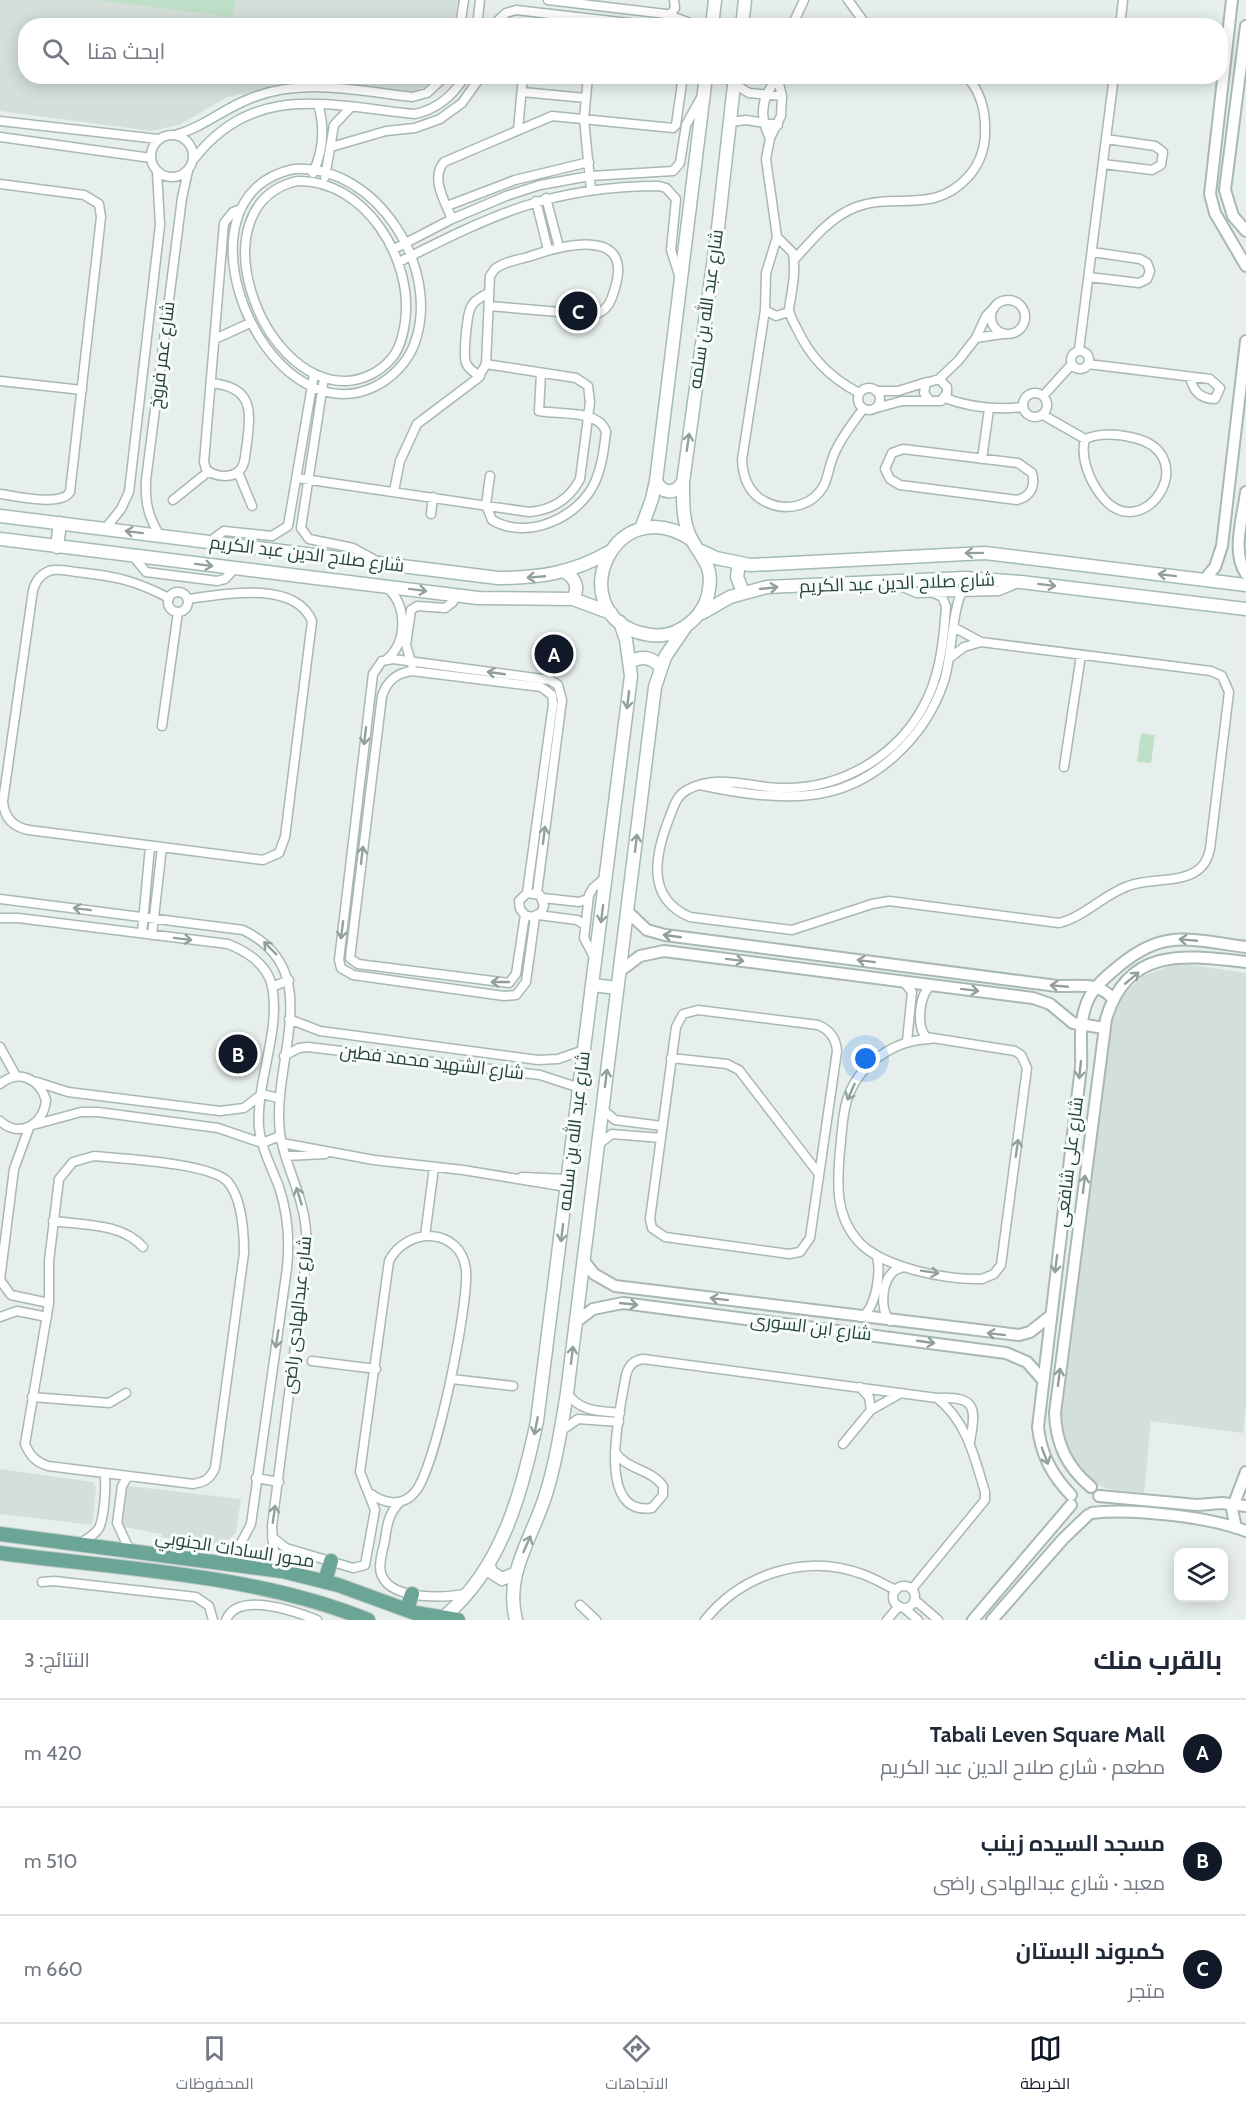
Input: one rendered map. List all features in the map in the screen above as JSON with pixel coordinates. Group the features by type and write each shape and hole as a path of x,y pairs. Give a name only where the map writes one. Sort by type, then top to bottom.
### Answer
{"main road":[{"path":"713,18 716,0"},
{"path":"742,18 745,0"},
{"name":"شارع عبد الله بن سلمه","path":"641,529 656,481 705,84"},
{"name":"شارع عبد الله بن سلمه","path":"692,540 683,506 682,482 735,84"},
{"path":"656,481 659,488 669,492 676,490 682,482"},
{"name":"شارع صلاح الدين عبد الكريم","path":"0,516 498,578 546,576 565,572 590,563 610,551"},
{"path":"57,547 60,523"},
{"path":"668,528 692,540 701,551 710,578 705,605 697,617 673,633 645,634 616,617 602,589 604,563 610,551 629,534 641,529 668,528"},
{"name":"شارع صلاح الدين عبد الكريم","path":"0,540 455,595 497,599 573,599 616,617"},
{"name":"شارع صلاح الدين عبد الكريم","path":"701,551 739,564 984,553 1246,585"},
{"path":"739,564 737,581 743,592"},
{"path":"565,572 575,582 576,591 573,599"},
{"name":"شارع صلاح الدين عبد الكريم","path":"697,617 712,606 743,592 767,587 965,578 1021,582 1246,609"},
{"name":"شارع عبد الله بن سلمه","path":"440,1618 471,1592 489,1566 523,1481 537,1421 631,676 630,662 616,617"},
{"name":"شارع عبد الله بن سلمه","path":"516,1620 512,1593 514,1574 545,1496 561,1432 567,1393 656,687 661,668 674,641 686,626"},
{"path":"630,662 639,658 648,658 661,668"},
{"path":"593,985 617,988"},
{"name":"محور السادات الجنوبي","path":"0,1534 282,1571 325,1581 440,1618"},
{"name":"محور السادات الجنوبي","path":"0,1553 266,1588 320,1602 368,1620"},
{"path":"325,1581 331,1561"},
{"path":"489,1566 496,1577 508,1578 514,1574"},
{"path":"407,1609 412,1594"}],"street":[{"path":"461,18 464,0"},
{"path":"478,18 480,3 488,0"},
{"path":"548,0 670,15 678,18"},
{"path":"670,15 675,8 674,0"},
{"path":"796,18 804,0"},
{"path":"848,0 861,18"},
{"path":"1121,18 1123,0"},
{"path":"1228,35 1232,0"},
{"path":"501,18 506,13 516,10 586,18"},
{"path":"1246,26 1226,190 1233,216 1246,231"},
{"path":"0,121 158,140 195,129 249,99 282,89 315,86 412,98 434,89 438,84"},
{"path":"158,140 152,148 151,158 157,172 169,177 188,171 194,159 225,129 252,112 282,104 318,104 415,114 426,112 445,102 459,84"},
{"path":"331,147 386,131 415,128 440,119 462,103 475,84"},
{"path":"518,130 522,84"},
{"path":"587,84 584,119 591,190"},
{"path":"452,219 437,182 438,173 444,162 552,116 673,128 676,125 682,84"},
{"path":"739,84 749,93 782,96"},
{"path":"771,138 763,123 766,95 773,84"},
{"path":"779,84 782,96 778,125 771,138 766,170 777,237 766,273 765,310 742,460 746,482 751,491 769,503 779,506 802,505 812,499 826,481 840,442 863,409"},
{"path":"794,260 828,224 856,208 872,203 930,201 946,195 961,185 981,157 986,124 978,93 972,84"},
{"path":"1079,351 1113,84"},
{"path":"1222,84 1210,194 1215,213 1246,266"},
{"path":"434,89 445,102"},
{"path":"393,249 452,219 506,196 540,185 590,176 673,171 680,163 686,125 705,90"},
{"path":"522,92 586,98"},
{"path":"309,181 315,169 322,139 322,119 318,104"},
{"path":"322,183 327,173 334,125 350,108"},
{"path":"730,122 746,120 778,125"},
{"path":"175,135 191,146 194,159"},
{"path":"127,154 131,145 128,136"},
{"path":"0,137 151,158"},
{"path":"1103,164 1152,170 1161,165 1164,159 1163,152 1155,146 1106,139"},
{"path":"447,206 515,180 589,162"},
{"path":"294,169 315,169 327,173 366,193 388,217 405,243 419,284 420,316 415,343 405,361 382,383 367,390 344,394 311,387 277,358 250,323 239,295 234,267 236,228 241,209 251,192 275,174 294,169"},
{"name":"شارع عمر فروخ","path":"160,536 149,518 146,488 179,221 188,171"},
{"name":"شارع عمر فروخ","path":"105,529 122,509 129,487 160,221 157,172"},
{"path":"309,181 322,183 364,210 380,228 399,262 406,295 406,313 399,348 391,360 367,376 338,381 314,374 287,352 266,326 256,305 246,261 251,216 257,206 280,186 309,181"},
{"path":"0,184 84,195 99,204 101,217 82,390 67,497 52,500 0,494"},
{"path":"399,262 468,227 546,198 591,190 658,186 672,192 677,207 671,250 682,281"},
{"path":"546,198 559,248"},
{"path":"536,201 548,250"},
{"path":"208,472 204,462 224,224 233,212 241,209"},
{"path":"160,221 171,217 179,221"},
{"path":"777,237 789,247 794,260 794,289 789,312 803,342 821,367 859,393"},
{"path":"394,491 400,461 417,424 480,376 486,364 490,276 497,267 548,250 590,243 600,245 615,259 618,279 611,304 606,309 587,316 489,306"},
{"path":"1089,277 1140,283 1147,279 1150,271 1147,263 1140,259 1092,252"},
{"path":"480,376 471,371 466,363 470,307 489,293"},
{"path":"930,401 924,388 958,361 975,338 982,321 994,308 1004,301 1012,300 1024,310 1026,318 1018,332 975,338"},
{"path":"994,308 992,323 1003,334"},
{"path":"765,310 777,316 789,312"},
{"path":"215,339 250,323"},
{"path":"1204,580 1219,558 1246,341"},
{"path":"1043,396 1072,364 1072,355 1079,351 1088,354 1088,364"},
{"path":"297,478 540,511 567,498 580,479 591,394 588,386 576,378 486,364"},
{"path":"1072,364 1079,369 1088,364 1190,377"},
{"path":"490,476 487,513 499,525 526,528 551,522 573,510 590,492 600,469 606,432 601,422 588,417 538,411 541,373"},
{"path":"209,542 224,531 264,536 285,530 290,521 314,374"},
{"path":"324,378 320,390 300,522 305,537 353,548 380,562"},
{"path":"859,393 869,388 876,390 909,389 935,380 947,387 945,398 941,401 902,401 863,409"},
{"path":"0,381 82,390"},
{"path":"208,472 223,476 238,472 244,461 250,411 238,392 226,385 211,383"},
{"path":"875,408 880,400 876,390"},
{"path":"859,393 858,402 863,409"},
{"path":"1023,408 1025,399 1031,394 1043,396"},
{"path":"1043,396 1047,403 1043,415"},
{"path":"945,398 966,406 989,409 1023,408"},
{"path":"1023,408 1031,417 1043,415 1085,439 1104,434 1126,436 1147,442 1162,457 1166,479 1157,499 1138,510 1128,512 1108,505 1091,477 1083,454 1085,439"},
{"path":"982,459 989,409"},
{"path":"903,449 982,459 1024,465 1032,473 1032,491 1017,500 900,485 890,479 885,469 892,453 903,449"},
{"path":"173,500 208,472"},
{"path":"238,472 252,506"},
{"path":"129,487 146,488"},
{"path":"1246,492 1239,557 1246,574"},
{"path":"431,513 433,497"},
{"path":"132,556 146,572 187,578 221,581 234,569"},
{"path":"1219,558 1239,557"},
{"path":"60,570 119,577 171,596 186,596 233,592 293,599 308,611 312,631 285,837 279,853 263,860 150,846 21,828 7,818 3,801 33,586 40,577 49,571 60,570"},
{"path":"176,576 171,596 171,609 178,612"},
{"path":"162,726 178,612 187,606 187,578"},
{"path":"888,581 912,592 999,591 1021,582"},
{"path":"384,586 393,593 401,606 398,643 387,659 377,664 373,674 339,964 344,972 352,975 510,996 520,992 526,982 537,916 543,910 540,896 554,699 546,689 412,666 387,659"},
{"path":"804,792 852,774 895,744 914,721 929,695 942,645 945,612 942,597 932,592"},
{"path":"955,628 981,642 1211,671 1226,681 1229,692 1210,849 1205,862 1188,875 1151,879 1124,887 1066,921 1052,923 889,901 872,904 792,930 690,917 678,912 668,903 661,891 657,862 663,833 677,799 684,791 715,781 804,792 831,791 879,768 900,751 932,708 950,658 957,613 962,592"},
{"path":"401,606 407,603 412,608 445,608 453,602 455,595"},
{"path":"412,608 406,645 412,666"},
{"path":"945,612 957,613"},
{"path":"950,658 964,647 981,642"},
{"path":"942,645 952,646"},
{"path":"1064,767 1081,655"},
{"path":"412,666 398,675 384,690 350,958 358,964 505,983 512,981 516,974 525,915"},
{"path":"551,752 527,893 519,901 520,909 525,915 577,920 585,926"},
{"path":"358,795 369,797"},
{"path":"142,933 150,846"},
{"path":"152,935 162,847"},
{"path":"596,960 584,938 588,899 593,888 607,877"},
{"path":"527,893 579,902 588,899"},
{"name":"شارع عبدالهادى راضى","path":"0,898 243,930 268,945 278,956 289,980 289,1019 278,1098 281,1140 305,1218 307,1253 272,1537 282,1571"},
{"path":"627,911 639,925 665,935 1057,986 1095,986 1106,991 1113,999"},
{"name":"شارع عبدالهادى راضى","path":"0,918 18,918 228,944 256,959 266,972 272,987 272,1022 259,1110 262,1143 285,1209 289,1248 250,1524 241,1543 220,1562"},
{"name":"شارع على شافعى","path":"1071,1500 1051,1471 1040,1443 1038,1411 1081,1067 1081,1025 1088,1001 1095,986 1133,953 1153,943 1185,939 1245,946"},
{"path":"620,971 640,956 664,951 1043,1000 1073,1023 1104,1028"},
{"name":"شارع على شافعى","path":"1091,1487 1075,1472 1064,1454 1058,1441 1054,1413 1104,1028 1113,999 1137,974 1168,958 1191,956 1246,962"},
{"path":"419,984 421,972"},
{"path":"441,987 442,975"},
{"path":"272,987 289,980"},
{"path":"903,982 912,992 907,1041"},
{"path":"930,1039 921,1030 921,1021 924,994 932,985"},
{"path":"693,1011 818,1025 828,1030 835,1040 837,1051 810,1238 800,1252 789,1254 665,1237 654,1232 650,1220 662,1126 677,1022 683,1014 693,1011"},
{"name":"شارع الشهيد محمد فطين","path":"289,1019 320,1031 538,1060 558,1059 584,1050"},
{"path":"909,1020 921,1021"},
{"path":"930,1039 1015,1051 1025,1061 1025,1086 1002,1258 998,1270 988,1278 976,1279 901,1268 877,1257 858,1241 841,1209 837,1185 844,1114 852,1088 868,1066 907,1041 930,1039"},
{"path":"0,1047 16,1076"},
{"name":"شارع الشهيد محمد فطين","path":"284,1056 291,1051 308,1047 540,1075 580,1088"},
{"path":"671,1058 728,1064 739,1070 819,1173"},
{"path":"0,1084 16,1076 27,1077 68,1092 220,1111 244,1108 262,1094 278,1098"},
{"path":"36,1082 46,1100 41,1118 31,1126 14,1169 0,1280 10,1295 49,1303"},
{"path":"602,1109 615,1120 662,1126"},
{"path":"0,1120 17,1129 81,1112 98,1112 218,1128 262,1143 281,1140 331,1153 513,1178 568,1183"},
{"path":"598,1146 612,1134 661,1138"},
{"path":"286,1156 331,1153"},
{"path":"94,1156 205,1169 227,1181 234,1193 243,1230 244,1253 215,1468 211,1477 203,1483 193,1484 48,1466 38,1462 29,1454 25,1444 49,1303 53,1221 59,1179 65,1169 83,1157 94,1156"},
{"path":"426,1236 434,1167"},
{"path":"53,1221 119,1230 137,1240 143,1247"},
{"path":"272,1537 286,1548 357,1569 363,1567 367,1561 375,1519 370,1494 361,1480 360,1472 376,1369 389,1261 403,1242 426,1236 437,1237 457,1250 466,1271 452,1379 421,1483 409,1498 400,1502 390,1514 381,1575 386,1582 412,1594 442,1597 471,1592"},
{"path":"861,1317 871,1309 878,1267 877,1257"},
{"name":"شارع ابن السورى","path":"584,1261 594,1274 615,1286 890,1321 1019,1335 1035,1329 1049,1317"},
{"path":"890,1321 884,1310 887,1278 893,1270 901,1268"},
{"path":"740,1318 741,1302"},
{"name":"شارع ابن السورى","path":"576,1322 593,1309 613,1303 740,1318 1006,1353 1027,1362 1042,1379"},
{"path":"0,1317 17,1311 47,1317"},
{"path":"906,1339 908,1323"},
{"path":"615,1452 626,1464 649,1473 663,1486 663,1495 652,1508 638,1508 621,1493 614,1475 615,1452 628,1367 635,1360 644,1359 937,1398 958,1397 970,1404 975,1416 970,1443"},
{"path":"312,1362 376,1369"},
{"path":"452,1379 513,1386"},
{"path":"860,1387 869,1397 870,1410"},
{"path":"32,1397 110,1403 126,1393"},
{"path":"567,1393 575,1403 587,1409 620,1418"},
{"path":"843,1444 870,1410 901,1393"},
{"path":"912,1589 985,1500 985,1492 970,1443 957,1418 937,1398"},
{"path":"561,1432 578,1419 620,1418"},
{"path":"1241,1530 1232,1514 1246,1472"},
{"path":"78,1544 95,1533 100,1524 106,1484 104,1473"},
{"path":"128,1476 122,1486 118,1527 130,1551"},
{"path":"256,1478 279,1482"},
{"path":"106,1484 122,1486"},
{"path":"973,1620 1071,1500 1079,1487 1091,1487 1100,1496 1197,1505 1234,1503 1246,1506"},
{"path":"370,1494 379,1500 400,1502"},
{"path":"992,1620 1062,1539 1099,1506 1100,1496"},
{"path":"1071,1500 1078,1513 1123,1511 1219,1522 1241,1530"},
{"path":"100,1524 118,1527"},
{"path":"367,1561 381,1564"},
{"path":"704,1620 734,1591 753,1580 796,1567 841,1568 863,1574 896,1590"},
{"path":"42,1582 54,1581 196,1597 209,1606 213,1620"},
{"path":"912,1589 904,1586 896,1590 893,1597 918,1620"},
{"path":"912,1589 915,1600 938,1620"},
{"path":"886,1620 915,1600"},
{"path":"226,1620 232,1610 248,1605 293,1612 317,1620"},
{"path":"580,1605 596,1620"}],"shaded area":[{"path":"0,0 458,0 455,18 18,18 18,84 294,84 227,97 179,125 151,131 0,111"},
{"path":"337,84 427,84 409,92"},
{"path":"1178,963 1246,973 1246,1405 1243,1433 1151,1421 1144,1493 1108,1489 1090,1481 1075,1466 1060,1430 1110,1028 1120,997 1143,976"},
{"path":"0,1469 93,1482 96,1488 92,1525 0,1514"},
{"path":"128,1486 241,1499 236,1533 225,1543 214,1545 162,1537 162,1534 123,1527 123,1490"}],"green space":[{"path":"96,0 235,0 233,17"},
{"path":"1141,733 1155,735 1151,763 1137,762"}],"place":[{"name":"كمبوند البستان","path":"578,311"},
{"name":"Tabali Leven Square Mall","path":"554,654"},
{"name":"مسجد السيده زينب","path":"238,1054"}]}
